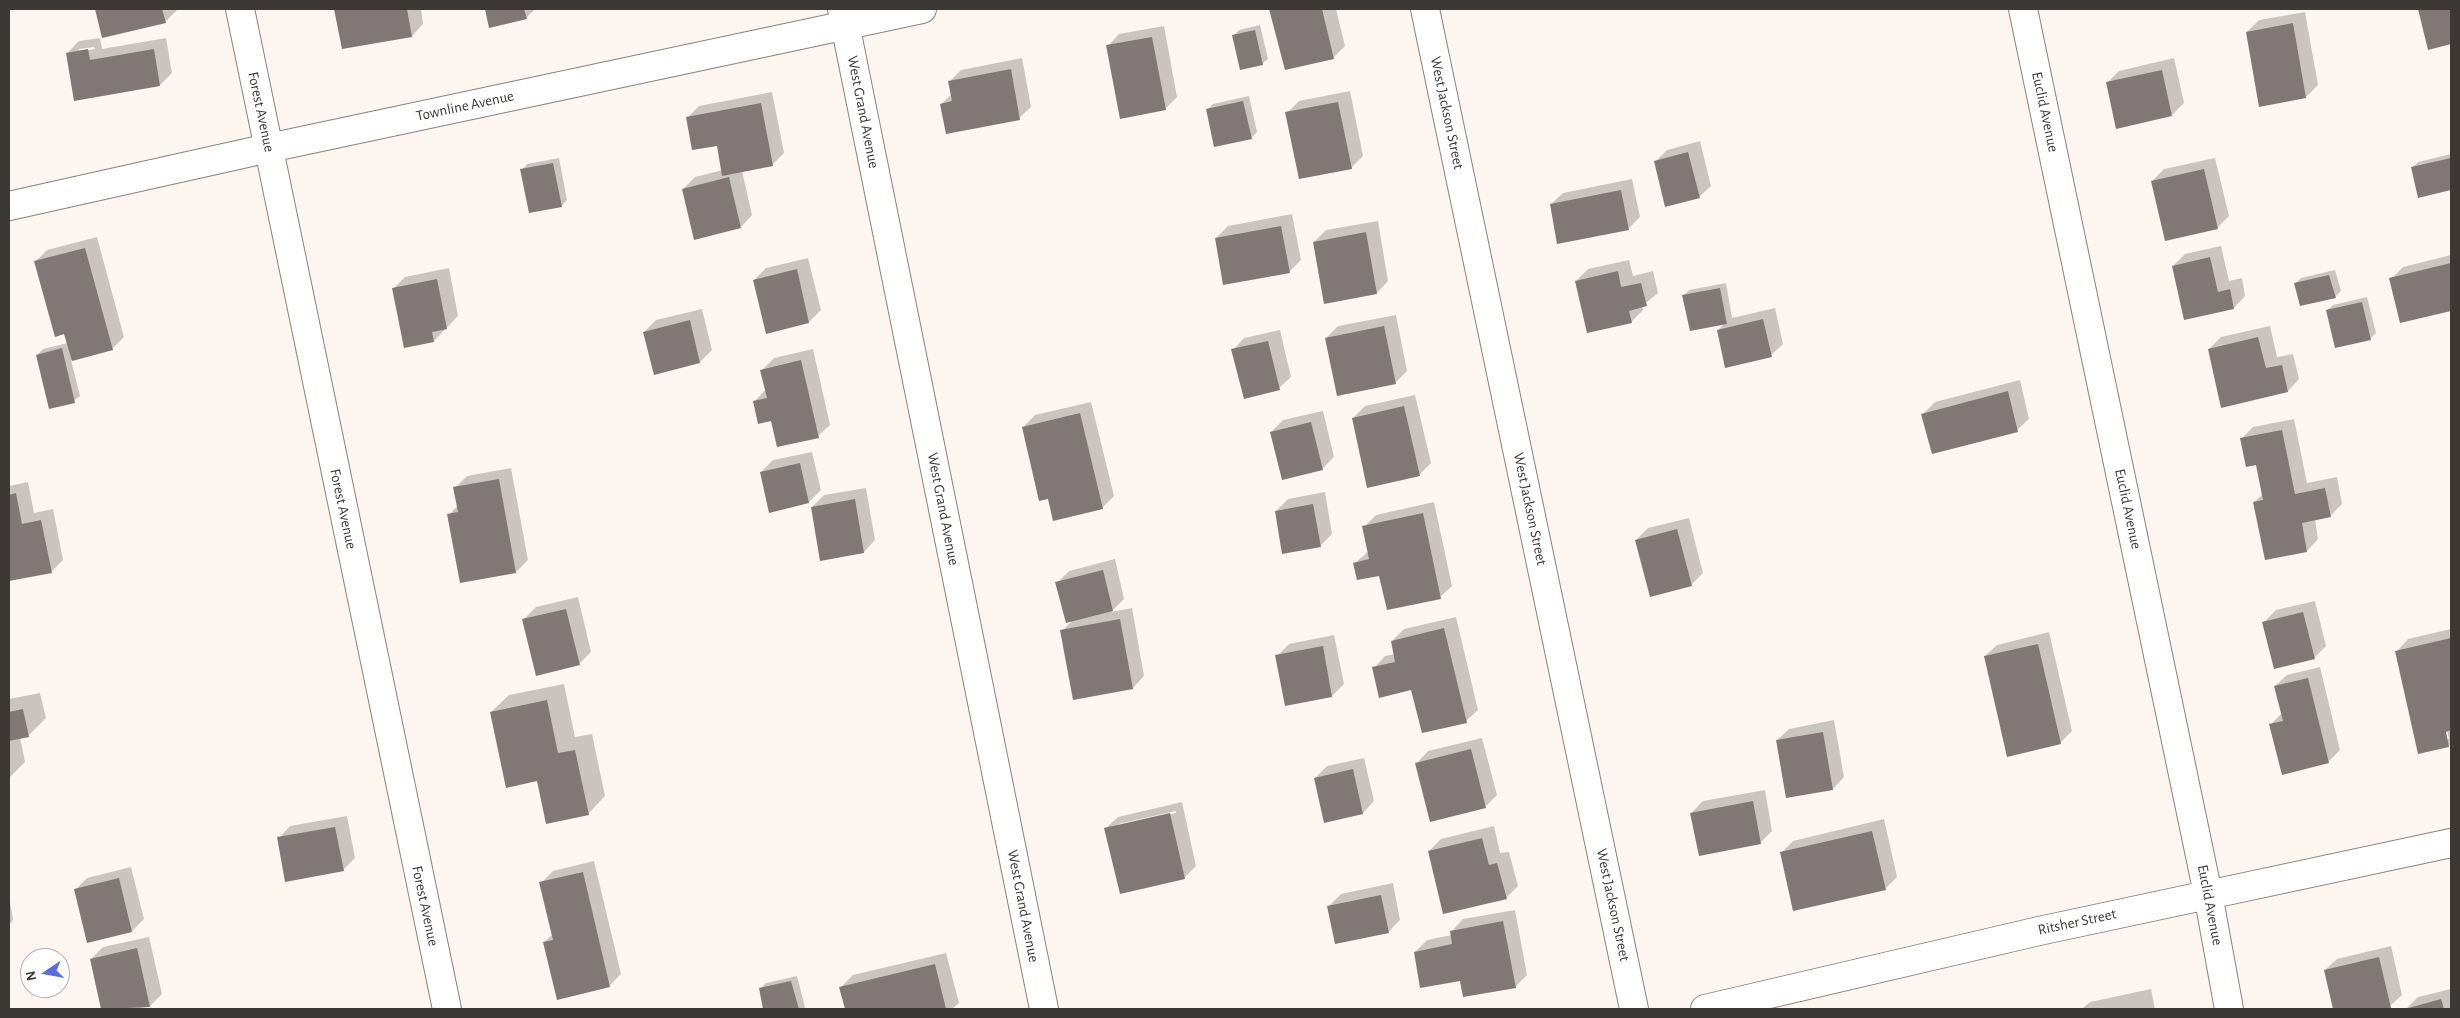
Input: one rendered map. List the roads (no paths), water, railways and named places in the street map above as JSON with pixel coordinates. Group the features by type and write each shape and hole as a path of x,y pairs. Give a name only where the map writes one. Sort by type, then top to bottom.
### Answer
{"street":[{"name":"Forest Avenue","path":"240,9 447,1009"},
{"name":"Townline Avenue","path":"9,206 844,17 922,9"},
{"name":"West Jackson Street","path":"1425,9 1634,1009"},
{"name":"Euclid Avenue","path":"2023,9 2208,894 2230,1009"},
{"name":"West Grand Avenue","path":"844,17 1044,1009"},
{"name":"Ritsher Street","path":"1705,1009 2039,931 2451,843"}]}
